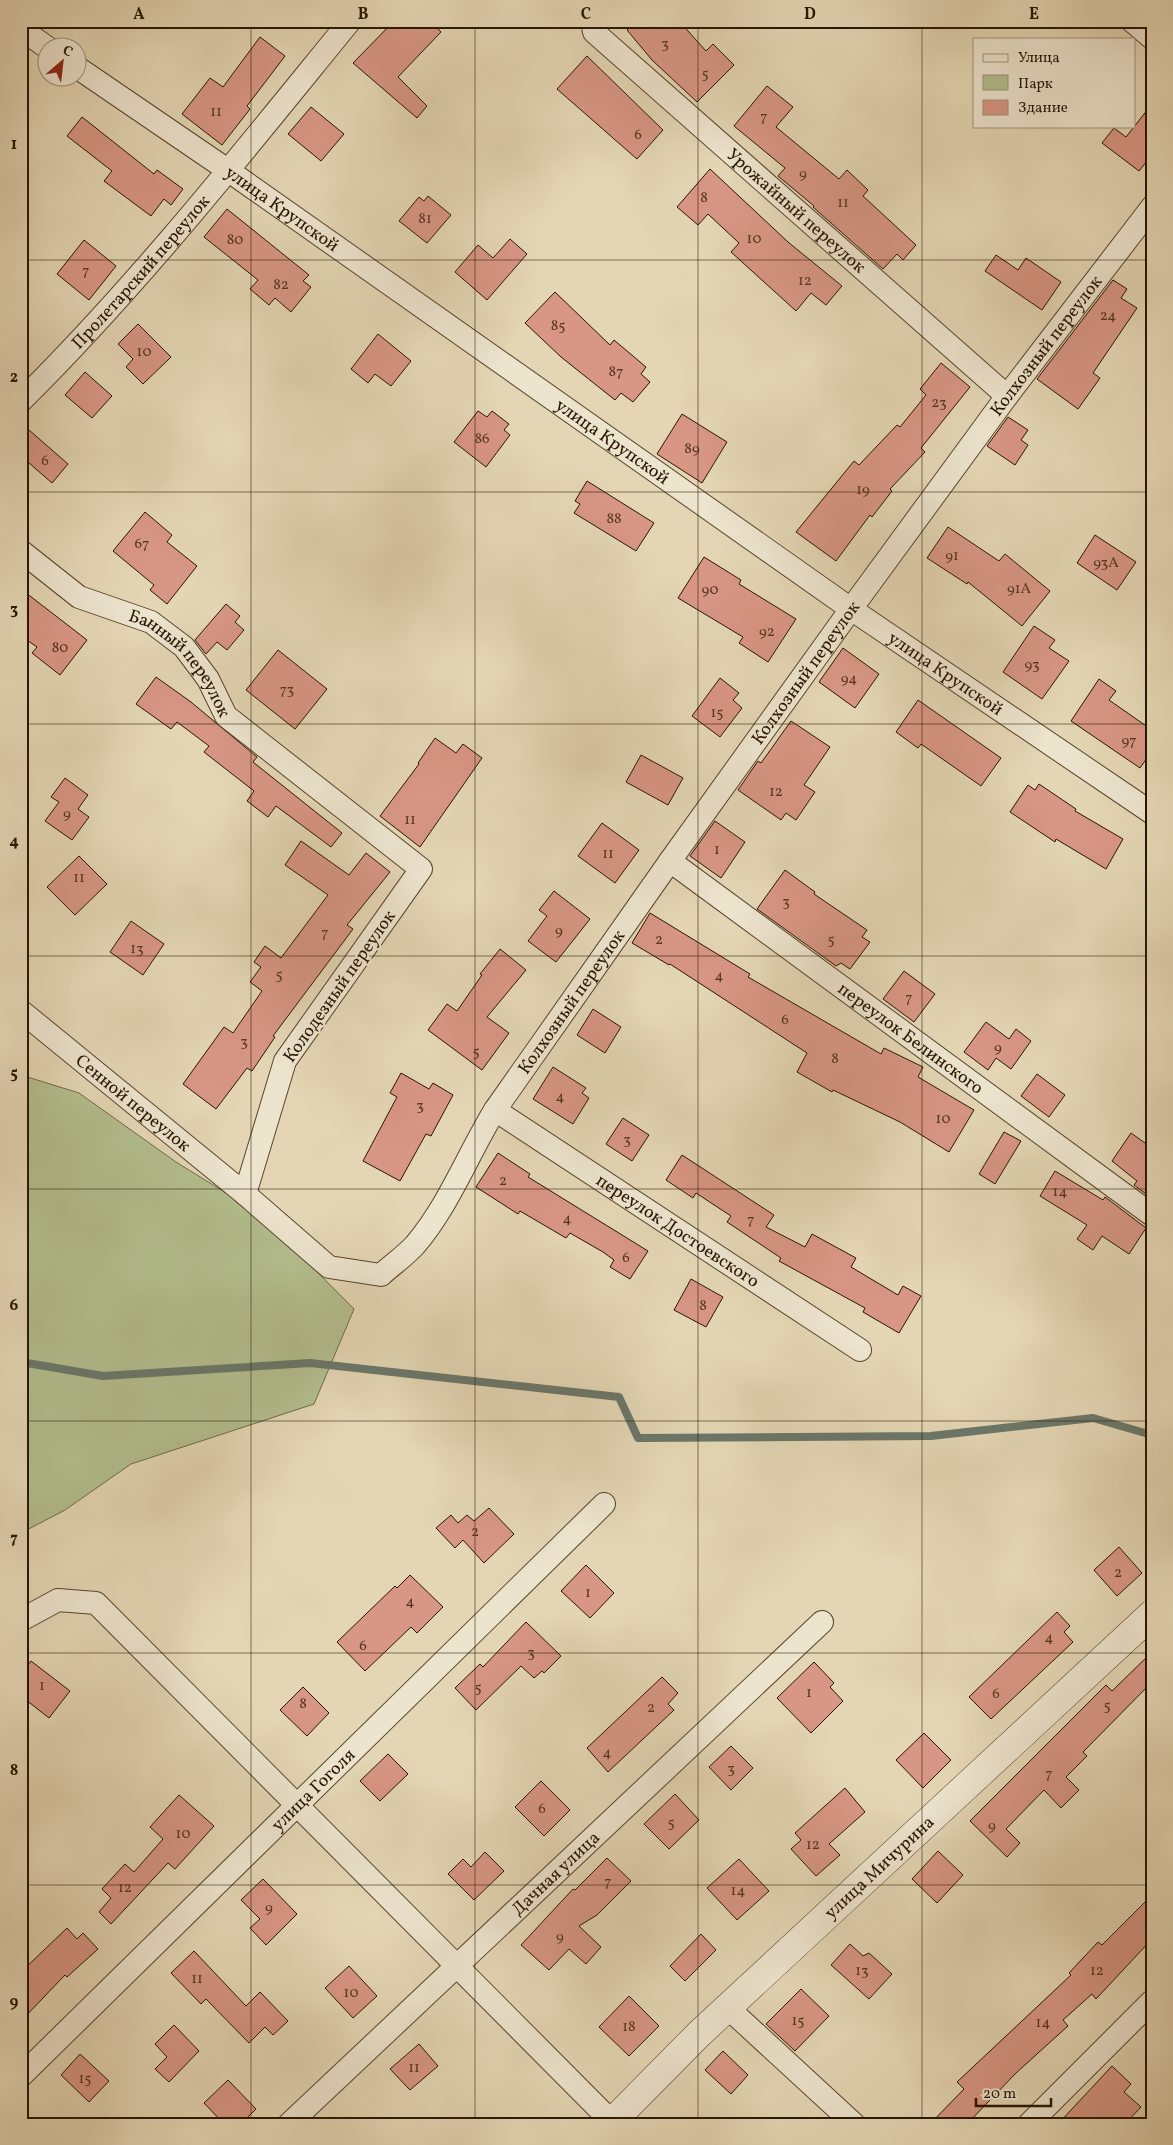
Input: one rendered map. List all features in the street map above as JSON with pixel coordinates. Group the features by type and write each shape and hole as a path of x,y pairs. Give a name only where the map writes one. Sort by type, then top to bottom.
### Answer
{"street":[{"name":"Пролетарский переулок","path":"21,402 84,339 229,170 350,21"},
{"name":"Урожайный переулок","path":"592,21 594,32 1007,396"},
{"path":"1132,21 1152,38"},
{"path":"21,29 38,41"},
{"name":"улица Крупской","path":"88,75 229,170 851,609 1152,813"},
{"name":"Колхозный переулок","path":"474,1146 495,1110 670,861 851,609 1007,396 1152,208"},
{"name":"Банный переулок","path":"21,551 79,597 151,622 184,648 208,679 226,716 421,869"},
{"name":"переулок Белинского","path":"670,861 1152,1215"},
{"name":"Колодезный переулок","path":"245,1194 285,1060 421,869"},
{"name":"Сенной переулок","path":"21,1011 245,1194 328,1267 380,1275 414,1246 442,1208 474,1146"},
{"name":"переулок Достоевского","path":"495,1110 860,1350"},
{"name":"улица Гоголя","path":"21,2076 604,1504"},
{"path":"21,1620 58,1600 96,1603 456,1964 611,2123"},
{"name":"улица Мичурина","path":"611,2123 727,2007 1152,1614"},
{"name":"Дачная улица","path":"289,2124 456,1964 822,1622"},
{"path":"1029,2124 1152,2001"},
{"path":"727,2007 854,2124"}],"green space":[{"path":"21,1075 79,1093 176,1162 260,1214 354,1309 314,1404 131,1464 65,1510 21,1533"}],"building":[{"path":"394,21 430,21 441,32 398,77 427,106 417,118 353,63"},
{"path":"637,21 679,21 706,51 713,44 734,65 697,102 652,60 627,30"},
{"path":"260,37 285,56 247,106 250,109 222,145 182,114 210,78 223,87"},
{"path":"587,56 663,130 637,159 557,89"},
{"path":"767,86 793,107 776,127 839,179 847,170 868,190 863,196 916,245 903,260 897,254 883,269 778,176 785,168 734,126"},
{"path":"1152,104 1152,155 1139,171 1102,143 1114,128 1126,137 1133,128 1136,128 1136,124"},
{"path":"311,107 344,134 321,161 288,134"},
{"path":"82,117 154,174 157,170 183,189 171,205 164,199 151,216 104,181 112,171 67,136"},
{"path":"710,169 788,242 842,286 826,305 811,293 796,311 731,252 739,243 708,214 698,225 677,207"},
{"path":"428,196 451,215 427,243 399,221 419,197 424,201"},
{"path":"227,209 309,275 303,281 311,287 291,312 275,298 269,305 250,289 258,280 204,237"},
{"path":"510,239 527,254 487,300 455,272 478,245 493,258"},
{"path":"84,240 116,266 89,300 57,274"},
{"path":"996,255 1018,270 1026,258 1061,282 1042,310 985,271"},
{"path":"1113,280 1127,289 1121,298 1137,308 1093,373 1100,378 1078,409 1037,379"},
{"path":"555,292 610,345 614,340 646,367 641,374 650,382 633,402 621,393 615,400 561,357 525,323"},
{"path":"138,324 171,357 143,384 126,367 133,359 118,344"},
{"path":"378,334 411,361 391,386 375,374 368,383 351,369"},
{"path":"941,363 970,387 921,448 925,452 890,489 892,491 872,517 870,515 836,561 796,532 854,461 859,465 897,425 900,427 926,395 920,389"},
{"path":"85,372 112,396 92,418 65,395"},
{"path":"478,411 487,417 492,411 509,424 504,430 510,435 486,467 454,442"},
{"path":"682,414 727,442 702,483 657,454"},
{"path":"1008,417 1028,430 1021,440 1028,445 1015,465 987,446"},
{"path":"21,423 68,464 52,483 21,456"},
{"path":"587,481 654,523 636,551 574,513 580,504 575,501"},
{"path":"145,512 172,535 167,542 197,566 167,604 150,590 154,585 113,551"},
{"path":"948,527 999,561 1005,554 1050,591 1022,626 968,582 967,584 927,558"},
{"path":"1095,535 1136,562 1117,590 1077,563"},
{"path":"704,557 741,580 739,584 796,619 768,662 739,643 743,637 678,598"},
{"path":"21,589 87,640 60,675 32,653 37,647 21,636"},
{"path":"226,604 240,616 235,622 244,630 227,650 217,642 206,654 195,640"},
{"path":"1034,626 1055,640 1049,648 1069,661 1042,699 1003,672"},
{"path":"843,648 879,674 855,708 819,682"},
{"path":"278,650 327,689 295,729 246,690"},
{"path":"156,677 191,702 257,757 253,762 342,833 331,847 276,806 268,817 247,801 254,791 204,752 209,746 177,722 171,729 136,704"},
{"path":"720,678 739,693 733,700 742,708 720,737 692,716"},
{"path":"1099,679 1116,691 1109,700 1152,730 1152,751 1140,768 1071,721"},
{"path":"918,700 1001,758 981,786 921,744 918,748 896,732"},
{"path":"791,721 830,747 804,785 815,792 796,820 786,813 781,820 738,790 758,761 761,763"},
{"path":"435,738 456,753 463,744 482,758 420,847 380,816 419,764"},
{"path":"641,755 683,778 668,805 626,782"},
{"path":"65,778 88,795 78,809 89,817 72,840 45,821 59,802 51,797"},
{"path":"1039,784 1076,809 1075,811 1123,839 1106,869 1056,839 1055,842 1010,812 1028,785 1035,790"},
{"path":"715,821 745,842 721,878 690,856"},
{"path":"602,823 639,850 615,883 578,856"},
{"path":"301,841 349,875 366,853 390,872 347,925 353,929 273,1036 275,1037 252,1071 247,1068 216,1109 183,1084 224,1027 233,1033 262,991 250,982 261,967 254,962 265,946 281,958 328,895 285,865"},
{"path":"79,856 107,884 75,915 47,887"},
{"path":"785,870 815,892 814,894 867,930 862,937 870,942 850,969 841,963 836,966 757,909"},
{"path":"554,891 590,919 556,962 528,941 547,916 539,910"},
{"path":"650,913 750,974 748,977 881,1054 884,1048 923,1067 918,1077 974,1110 949,1152 900,1122 833,1090 832,1092 797,1072 807,1053 670,964 632,943"},
{"path":"131,921 164,944 143,975 110,952"},
{"path":"500,949 526,970 487,1017 509,1033 482,1070 428,1030 447,1004 457,1011 482,975 480,974"},
{"path":"904,971 935,994 914,1022 883,999"},
{"path":"593,1009 621,1027 605,1053 577,1035"},
{"path":"986,1022 1009,1039 1016,1029 1031,1041 1011,1069 996,1058 988,1070 964,1052"},
{"path":"553,1067 586,1088 582,1093 589,1098 573,1124 533,1099"},
{"path":"401,1073 429,1089 433,1083 453,1095 431,1136 426,1134 400,1181 363,1161 397,1097 390,1093"},
{"path":"1037,1074 1065,1095 1049,1117 1021,1096"},
{"path":"623,1118 649,1135 632,1161 606,1144"},
{"path":"1004,1132 1021,1141 995,1184 979,1174"},
{"path":"1131,1133 1152,1148 1150,1197 1134,1185 1137,1181 1112,1161"},
{"path":"498,1153 530,1174 528,1177 648,1251 630,1279 610,1267 614,1260 603,1252 570,1233 566,1238 520,1211 518,1214 476,1187"},
{"path":"682,1155 774,1215 766,1227 805,1247 812,1234 856,1258 851,1267 898,1295 903,1286 921,1296 899,1333 863,1312 865,1308 779,1261 781,1258 727,1222 731,1216 696,1193 693,1198 666,1180"},
{"path":"1055,1171 1103,1200 1105,1197 1146,1228 1129,1254 1102,1236 1093,1250 1077,1239 1087,1225 1040,1196"},
{"path":"691,1279 723,1297 706,1327 674,1310"},
{"path":"489,1508 514,1534 484,1563 463,1540 455,1548 436,1528 451,1515 458,1523 467,1515 474,1521"},
{"path":"1119,1547 1142,1573 1117,1596 1094,1570"},
{"path":"586,1565 614,1593 590,1618 561,1591"},
{"path":"410,1575 443,1607 417,1633 411,1627 365,1671 337,1642 395,1586 397,1588"},
{"path":"1057,1612 1070,1626 1064,1632 1073,1642 991,1719 969,1697"},
{"path":"526,1622 561,1656 544,1673 542,1671 534,1678 521,1666 476,1710 455,1688 480,1664 483,1667"},
{"path":"1152,1652 1152,1682 1083,1752 1087,1756 1066,1777 1079,1790 1061,1808 1044,1790 1006,1829 1020,1843 1007,1857 970,1821 1106,1685 1112,1691"},
{"path":"31,1661 70,1691 49,1718 21,1696 21,1674"},
{"path":"814,1662 834,1683 830,1687 843,1701 811,1733 777,1698"},
{"path":"662,1677 678,1693 668,1704 674,1710 608,1772 587,1748"},
{"path":"303,1687 329,1713 307,1736 280,1710"},
{"path":"924,1733 951,1760 923,1788 896,1760"},
{"path":"731,1746 753,1768 731,1790 709,1767"},
{"path":"388,1754 408,1774 380,1801 360,1781"},
{"path":"541,1781 570,1810 544,1836 515,1807"},
{"path":"845,1788 865,1812 829,1844 840,1855 816,1876 791,1849 801,1840 795,1833"},
{"path":"675,1794 699,1820 669,1849 644,1824"},
{"path":"179,1795 214,1826 175,1869 168,1863 111,1924 99,1912 111,1898 102,1889 125,1864 134,1872 163,1839 150,1827"},
{"path":"938,1851 963,1875 937,1903 912,1879"},
{"path":"485,1852 504,1871 474,1900 448,1874 463,1859 471,1867"},
{"path":"607,1858 631,1881 597,1915 579,1926 601,1947 586,1964 569,1949 549,1970 521,1945 573,1889 575,1890"},
{"path":"739,1859 769,1891 737,1920 707,1888"},
{"path":"263,1879 297,1914 266,1945 250,1928 260,1919 241,1900"},
{"path":"1152,1895 1152,1939 1096,1999 1092,1994 1063,2020 1068,2026 1016,2073 967,2124 930,2124 964,2089 957,2082 1071,1975 1069,1973 1098,1942 1102,1945"},
{"path":"67,1928 77,1939 83,1933 98,1949 67,1977 65,1975 21,2021 21,1972"},
{"path":"701,1934 716,1950 685,1981 670,1966"},
{"path":"850,1944 863,1956 869,1953 892,1974 869,1999 831,1965"},
{"path":"194,1951 246,2006 260,1992 288,2021 273,2035 265,2027 249,2043 206,1999 201,2004 171,1973"},
{"path":"349,1966 377,1996 353,2018 325,1988"},
{"path":"801,1989 829,2016 795,2051 766,2024"},
{"path":"629,1996 659,2026 629,2056 599,2027"},
{"path":"174,2025 199,2051 169,2082 155,2069 167,2057 155,2044"},
{"path":"419,2044 438,2066 410,2090 390,2069"},
{"path":"723,2051 748,2075 731,2094 705,2070"},
{"path":"80,2054 109,2081 89,2102 61,2075"},
{"path":"1112,2066 1131,2084 1124,2092 1141,2107 1125,2124 1058,2124"},
{"path":"228,2080 256,2109 241,2124 224,2124 204,2103"}],"waterway":[{"path":"21,1362 103,1376 310,1363 619,1397 638,1438 931,1436 1093,1418 1152,1435"}]}
